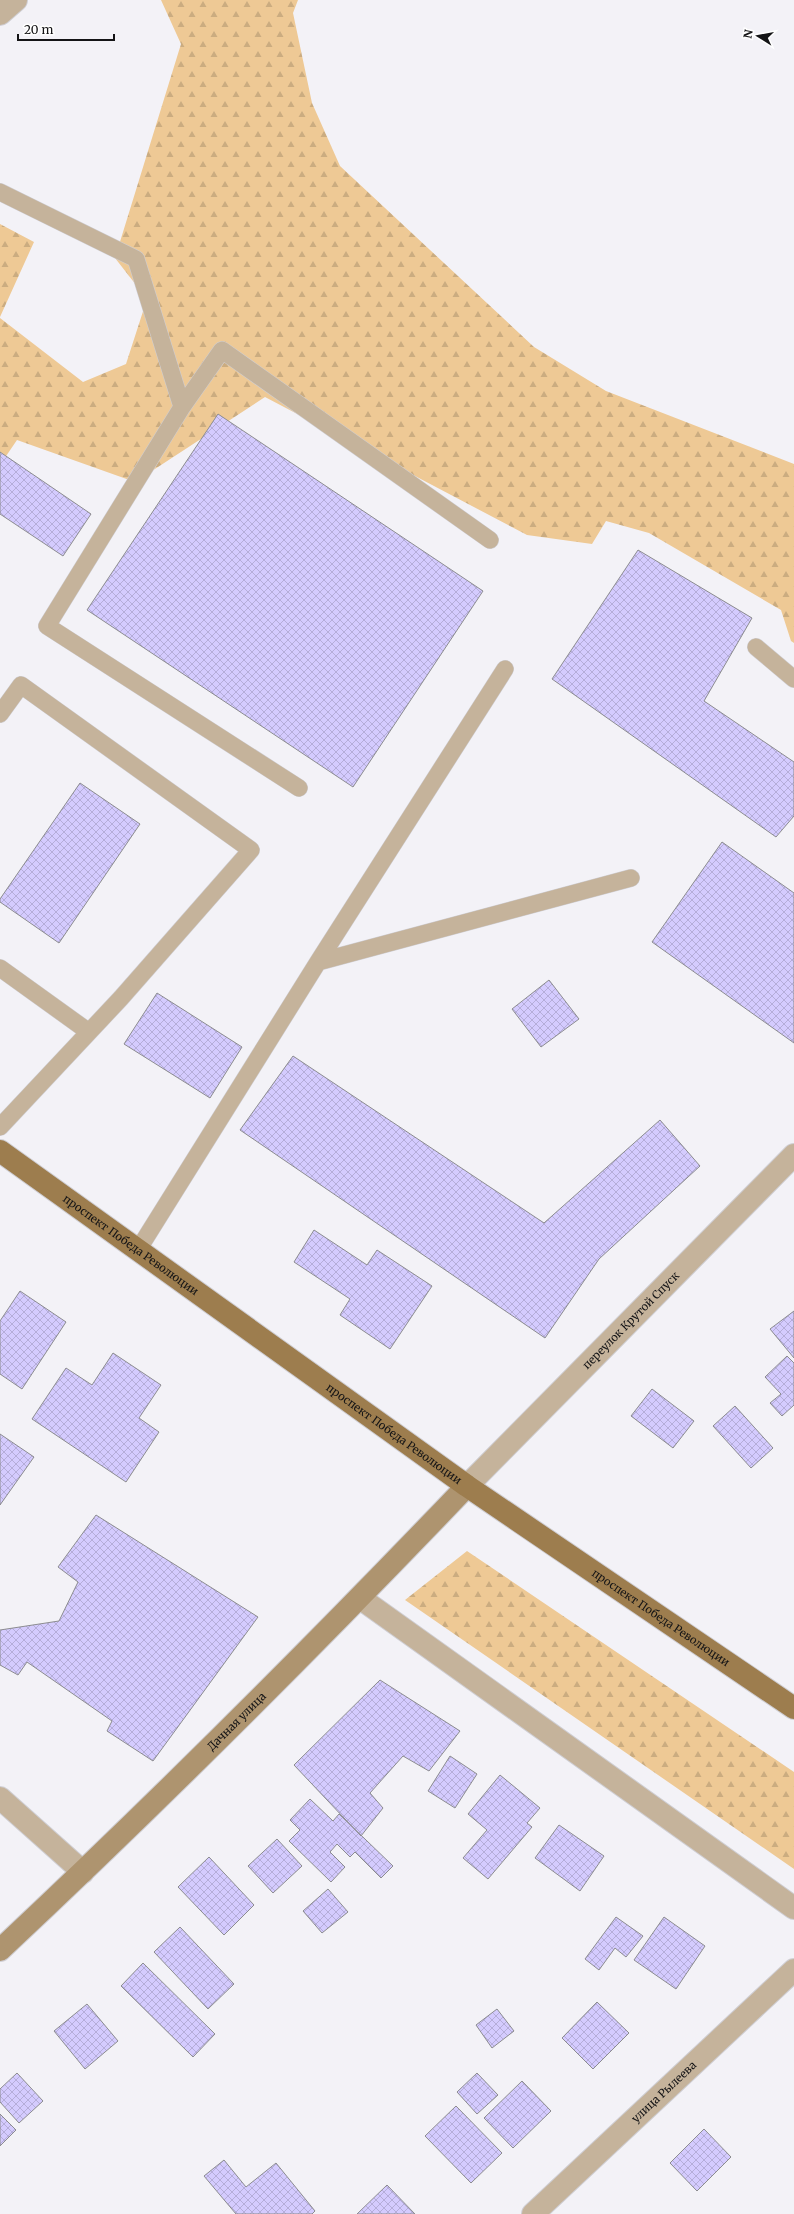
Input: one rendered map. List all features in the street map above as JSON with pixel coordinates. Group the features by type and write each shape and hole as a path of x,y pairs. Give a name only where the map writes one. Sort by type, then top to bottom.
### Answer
{"main road":[{"name":"проспект Победа Революции","path":"0,1152 467,1486 794,1708"}],"street":[{"path":"0,14 16,0"},
{"name":"переулок Крутой Спуск","path":"467,1486 794,1155"},
{"name":"Дачная улица","path":"0,1950 83,1872 360,1598 467,1486"},
{"path":"360,1598 794,1908"},
{"path":"0,1798 83,1872"},
{"name":"улица Рылеева","path":"533,2214 794,1970"}],"lane":[{"path":"0,192 136,259 182,407"},
{"path":"299,788 48,626 182,407 222,350 490,540"},
{"path":"756,647 794,679"},
{"path":"138,1250 318,962 506,669"},
{"path":"0,714 21,685 251,850 89,1032 0,1127"},
{"path":"318,962 631,878"},
{"path":"0,968 89,1032"}],"green space":[{"path":"161,0 298,0 293,13 312,103 340,166 534,347 606,391 794,464 794,643 791,641 781,610 649,533 606,521 592,544 527,535 265,397 135,482 17,440 0,465 0,318 83,382 126,364 147,299 115,258 181,44"},
{"path":"0,224 34,242 0,317"},
{"path":"467,1551 794,1772 794,1869 405,1600"}],"building":[{"path":"218,414 483,591 353,787 87,610"},
{"path":"0,452 91,514 63,556 0,514"},
{"path":"638,550 752,618 704,701 794,762 794,816 776,837 552,679"},
{"path":"80,783 140,824 59,943 0,902 0,899"},
{"path":"722,842 794,893 794,1043 652,942"},
{"path":"549,980 579,1019 541,1047 512,1009"},
{"path":"157,993 242,1047 210,1098 124,1044"},
{"path":"293,1056 544,1223 660,1120 700,1166 599,1259 545,1338 240,1130"},
{"path":"314,1230 367,1265 377,1250 432,1286 390,1349 340,1315 350,1299 294,1262"},
{"path":"20,1291 66,1322 22,1389 0,1374 0,1321"},
{"path":"794,1311 794,1358 770,1329"},
{"path":"113,1353 161,1385 139,1418 159,1432 126,1482 32,1419 66,1368 92,1385"},
{"path":"787,1356 794,1363 794,1405 782,1416 770,1403 781,1394 765,1377"},
{"path":"652,1389 694,1421 673,1448 631,1416"},
{"path":"735,1406 773,1448 751,1468 713,1426"},
{"path":"0,1434 34,1457 0,1505"},
{"path":"96,1515 258,1617 153,1761 107,1731 112,1721 27,1662 18,1675 0,1665 0,1630 59,1621 78,1582 58,1567"},
{"path":"380,1680 460,1731 429,1771 403,1756 370,1793 383,1808 361,1836 294,1765"},
{"path":"450,1756 477,1774 455,1808 428,1791"},
{"path":"500,1775 540,1808 527,1823 532,1827 488,1879 463,1858 487,1830 468,1814"},
{"path":"310,1799 333,1821 339,1814 393,1866 381,1878 355,1852 350,1857 337,1844 330,1852 345,1867 331,1882 289,1841 300,1830 290,1820"},
{"path":"559,1825 604,1856 580,1891 535,1858"},
{"path":"277,1839 302,1866 273,1893 248,1866"},
{"path":"209,1857 254,1905 224,1935 178,1887"},
{"path":"328,1889 348,1912 322,1933 303,1911"},
{"path":"616,1917 643,1936 626,1957 615,1948 599,1970 585,1959"},
{"path":"664,1917 705,1946 676,1989 634,1960"},
{"path":"180,1927 234,1984 208,2009 154,1952"},
{"path":"143,1963 215,2034 193,2057 121,1986"},
{"path":"597,2002 629,2033 593,2069 562,2038"},
{"path":"87,2004 118,2041 85,2069 54,2031"},
{"path":"497,2009 514,2031 492,2048 476,2025"},
{"path":"17,2073 43,2101 19,2123 0,2102 0,2089"},
{"path":"477,2073 498,2095 477,2114 457,2092"},
{"path":"522,2081 551,2111 513,2148 484,2118"},
{"path":"456,2106 502,2153 471,2183 425,2136"},
{"path":"0,2114 16,2130 0,2146"},
{"path":"704,2129 731,2157 697,2191 670,2163"},
{"path":"224,2160 246,2187 276,2163 315,2211 312,2214 236,2214 204,2176"},
{"path":"387,2185 415,2214 357,2214"}]}
